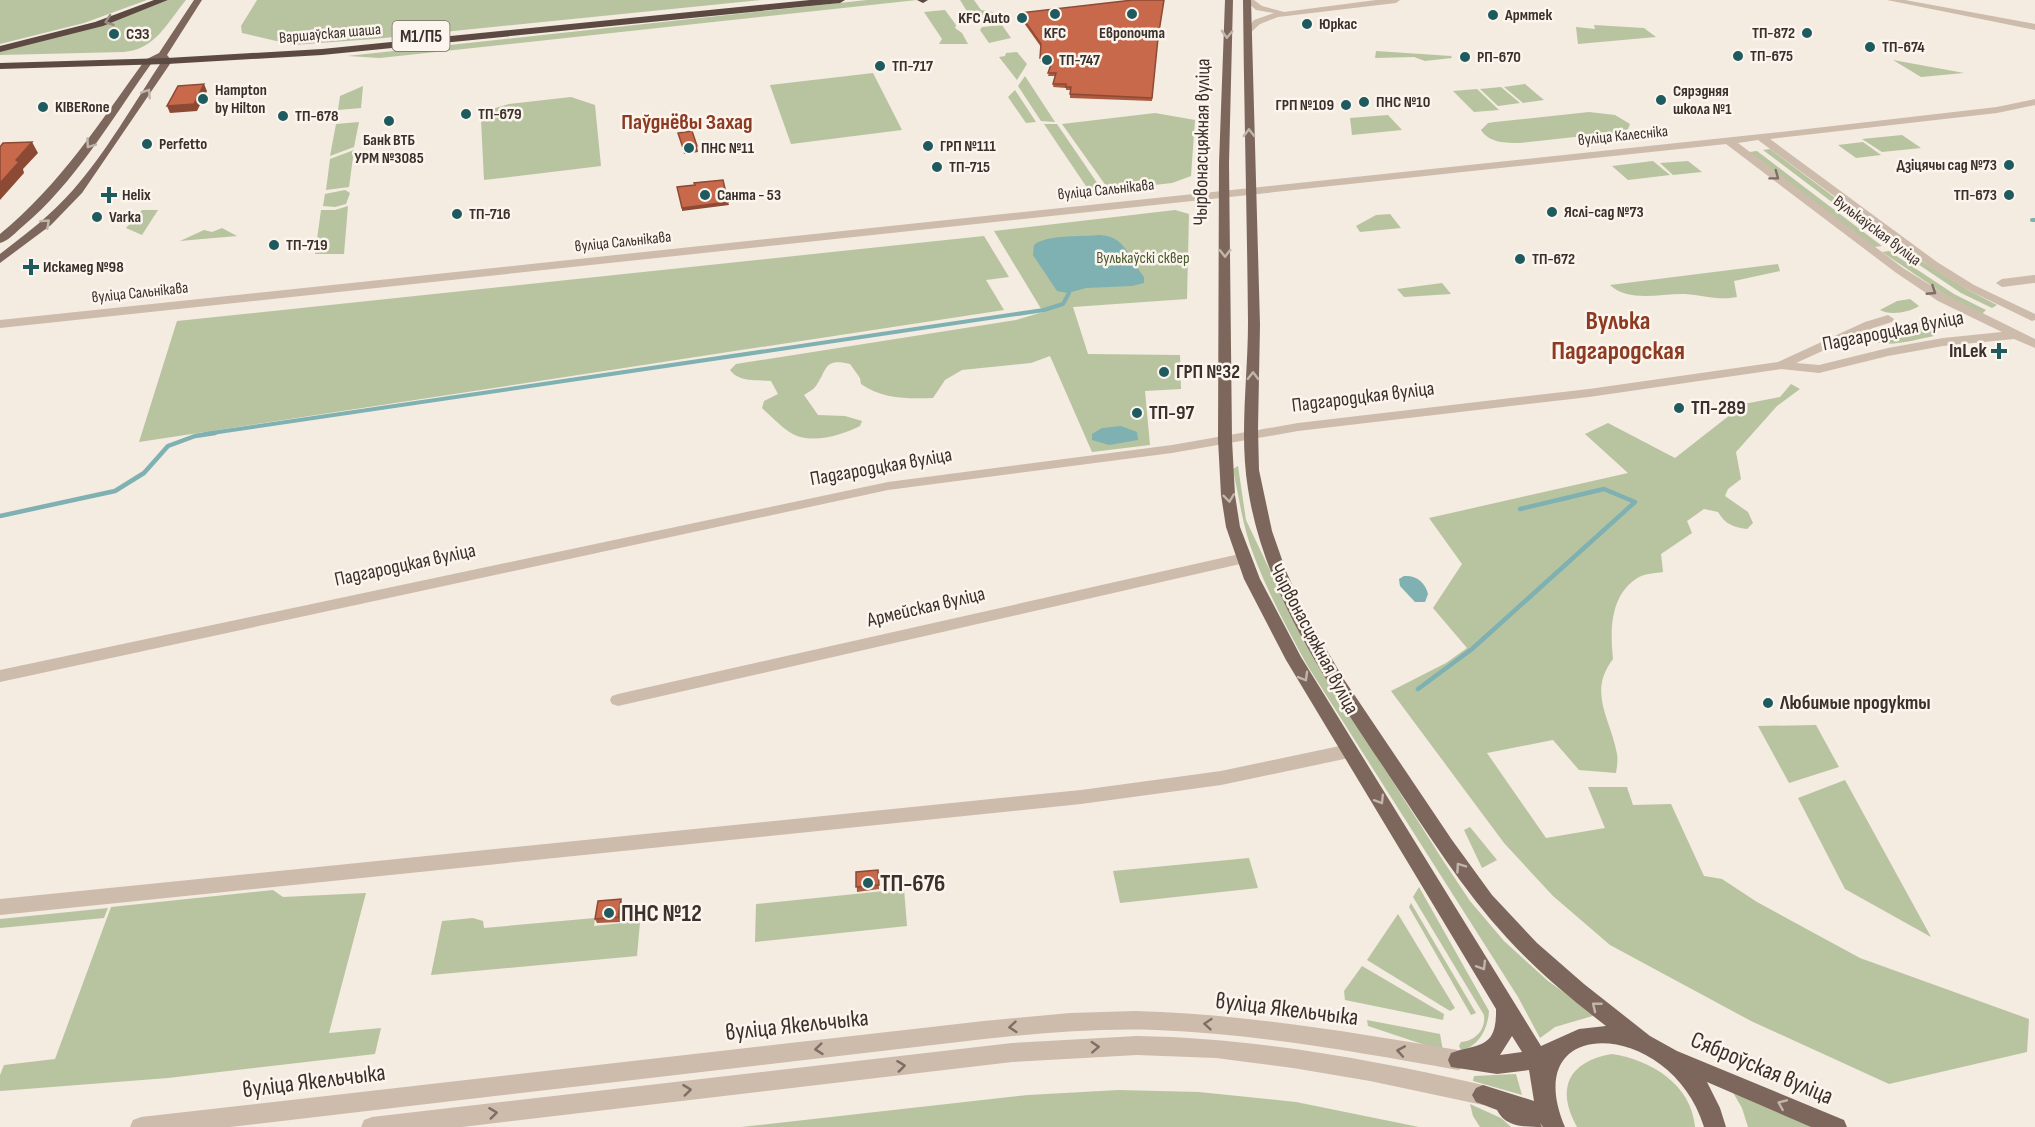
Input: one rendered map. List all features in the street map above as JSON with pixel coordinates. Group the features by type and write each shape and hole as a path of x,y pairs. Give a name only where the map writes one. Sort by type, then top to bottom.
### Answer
{"highway":[{"path":"0,49 77,31 163,0"},
{"name":"Варшаўская шаша","path":"559,26 774,0"},
{"name":"Варшаўская шаша","path":"0,59 164,58 322,52 516,30 840,0"},
{"name":"Варшаўская шаша","path":"0,66 148,62 164,58"}],"main road":[{"path":"0,260 46,223 78,190 126,124 198,0"},
{"name":"Чырвонасцяжная вуліца","path":"1229,0 1224,194 1225,440 1230,507 1244,558 1274,624 1537,1058 1548,1121"},
{"name":"Чырвонасцяжная вуліца","path":"1248,0 1254,339 1252,435 1255,492 1271,553 1302,621 1348,699 1435,832 1493,909 1549,967 1642,1041"},
{"path":"0,240 34,212 61,184 148,62"},
{"path":"1458,1060 1482,1056 1500,1042 1506,1024 1506,1006"},
{"path":"1458,1060 1500,1065 1537,1058 1574,1040 1594,1035 1617,1035 1642,1041 1668,1056 1686,1072 1701,1091 1712,1112 1715,1127"},
{"path":"1483,1095 1519,1116 1548,1121 1545,1077 1550,1062 1560,1049 1574,1040"},
{"name":"Сяброўская вуліца","path":"1668,1056 1836,1127"}],"street":[{"path":"1248,0 1263,10 1292,12"},
{"path":"1248,32 1262,20 1292,12 1396,0"},
{"path":"1891,0 2035,27"},
{"name":"вуліца Калесніка","path":"1250,191 1729,141 1997,110 2035,102"},
{"name":"Вулькаўская вуліца","path":"1760,137 1933,264 1970,287 2033,318"},
{"name":"Вулькаўская вуліца","path":"1729,141 1899,270 1942,298 2034,343"},
{"name":"вуліца Сальнікава","path":"0,324 1250,191"},
{"path":"2002,283 2035,279"},
{"name":"Вулькаўская вуліца","path":"2014,334 2008,329 2007,321 2016,317 2033,318"},
{"name":"Падгародцкая вуліца","path":"1781,365 1869,325 1888,319"},
{"name":"Падгародцкая вуліца","path":"0,676 865,490 1000,470 1172,449 1298,427 1589,393 1781,365 1819,369 1888,352 1943,342 2014,334"},
{"name":"Армейская вуліца","path":"618,700 1244,558"},
{"path":"0,907 1082,797 1221,778 1349,751"},
{"name":"вуліца Якельчыка","path":"141,1127 214,1122 984,1030 1079,1022 1155,1021 1228,1026 1332,1039 1458,1060"},
{"path":"372,1127 979,1057 1096,1047 1177,1046 1258,1054 1483,1095"}],"green space":[{"path":"0,0 147,0 84,23 0,44"},
{"path":"168,0 186,0 152,41 134,50 0,55 0,51 106,24"},
{"path":"257,0 761,0 293,45 242,33 241,26"},
{"path":"867,0 917,0 380,58 347,56"},
{"path":"960,0 974,0 981,10 993,12 1001,23 979,24 975,22"},
{"path":"945,10 956,25 955,28 962,33 968,44 939,44 942,39 924,12"},
{"path":"1002,25 1011,38 989,43 980,30 982,27"},
{"path":"1594,25 1644,28 1656,37 1578,44 1576,27 1595,29"},
{"path":"1376,51 1451,56 1452,58 1425,61 1414,57 1375,58"},
{"path":"1017,52 1027,64 1017,80 999,57 1005,56 1006,53"},
{"path":"1893,60 1964,73 1921,77"},
{"path":"873,73 902,130 791,144 770,85"},
{"path":"1025,76 1055,122 1041,121 1018,86"},
{"path":"1525,84 1544,100 1523,103 1504,87"},
{"path":"363,86 361,108 338,110 340,96"},
{"path":"1501,87 1520,103 1498,106 1480,89"},
{"path":"1477,89 1499,110 1474,112 1453,91"},
{"path":"1015,90 1036,122 1026,123 1008,97"},
{"path":"571,97 595,105 601,166 484,180 481,120 488,117 492,109 509,104"},
{"path":"1589,112 1615,115 1630,124 1628,129 1621,132 1520,143 1493,140 1481,130 1488,123"},
{"path":"1155,113 1195,120 1191,176 1172,183 1109,190 1062,124"},
{"path":"1388,115 1402,130 1352,135 1350,118"},
{"path":"359,122 354,147 330,156 336,124"},
{"path":"1044,124 1057,124 1104,193 1092,195"},
{"path":"1902,135 1921,148 1882,152 1862,139"},
{"path":"1863,142 1881,155 1856,158 1838,145"},
{"path":"1770,149 1898,245 1890,246 1763,150"},
{"path":"354,150 349,187 326,190 330,159"},
{"path":"1757,151 1882,246 1874,247 1749,152"},
{"path":"1653,161 1670,175 1628,180 1612,166"},
{"path":"1688,161 1702,172 1673,175 1660,163"},
{"path":"345,190 350,193 346,204 335,207 323,206 325,194"},
{"path":"348,206 344,254 315,254 321,210 335,210"},
{"path":"142,210 158,210 142,235 126,228"},
{"name":"Вулькаўскі сквер","path":"1175,210 1189,214 1187,299 1073,307 1088,354 1180,355 1181,389 1145,391 1150,445 1092,452 1050,356 1031,363 962,370 945,380 933,398 905,398 878,393 861,384 860,378 850,364 831,364 827,366 816,386 804,395 818,415 845,416 862,421 860,426 845,433 817,438 799,437 791,433 762,408 764,401 778,394 771,381 738,377 730,370 736,364 1016,320 1043,312 994,231"},
{"path":"1390,214 1401,228 1360,232 1356,226 1376,215"},
{"path":"222,228 237,236 180,241 204,230 212,232"},
{"path":"984,236 1009,277 986,280 1004,310 139,442 177,321"},
{"path":"1897,250 1904,250 1968,290 1997,305 1992,308 1961,293"},
{"path":"1889,251 1954,294 1986,310 1982,314 1950,298 1882,252"},
{"path":"1778,264 1780,271 1734,281 1737,297 1730,298 1685,294 1646,296 1626,294 1610,285"},
{"path":"1442,283 1451,294 1404,297 1397,289"},
{"path":"1910,299 1919,306 1900,312 1889,313 1880,310 1897,301"},
{"path":"1913,321 1927,321 1932,324 1934,336 1885,344 1872,340 1870,336"},
{"path":"1791,384 1800,389 1777,406 1736,452 1741,479 1728,489 1725,496 1748,512 1753,523 1747,529 1738,527 1727,522 1718,512 1704,509 1687,521 1692,533 1661,554 1663,572 1639,577 1629,584 1617,603 1612,624 1613,659 1605,671 1601,695 1617,754 1616,773 1579,770 1553,740 1487,753 1546,838 1605,828 1588,787 1627,787 1633,805 1671,804 1704,876 1722,879 1757,902 1860,958 2029,1019 2027,1052 1889,1084 1751,1021 1610,945 1553,896 1504,843 1391,691 1446,663 1467,648 1433,608 1462,564 1429,518 1628,473 1585,434 1608,423 1675,458 1744,404 1780,397"},
{"path":"1238,466 1246,520 1304,642 1444,862 1470,901 1504,941 1548,981 1596,1015 1555,1027 1540,1038 1518,997 1307,665 1266,584 1250,545 1233,469"},
{"path":"1816,725 1839,767 1789,783 1758,726"},
{"path":"1845,780 1931,937 1845,889 1798,798"},
{"path":"1470,827 1497,860 1482,868 1464,830"},
{"path":"1249,858 1258,888 1120,903 1113,871"},
{"path":"1419,887 1489,1011 1487,1024 1478,1041 1461,1050 1459,1046 1461,1042 1475,1037 1481,1030 1484,1015 1413,897"},
{"path":"904,889 907,926 755,942 756,904"},
{"path":"273,890 283,897 366,893 329,1033 381,1028 375,1054 168,1078 0,1091 0,1075 4,1065 55,1059 111,907"},
{"path":"629,903 639,904 641,911 637,956 431,975 442,921 473,918 483,921 484,928 595,918 594,926 622,923 625,906"},
{"path":"1411,903 1476,1013 1471,1015 1409,907"},
{"path":"108,908 104,918 0,928 0,919"},
{"path":"1398,914 1455,1008 1450,1011 1367,960"},
{"path":"1362,966 1444,1014 1443,1020 1345,1000 1344,991"},
{"path":"1367,1020 1440,1034 1443,1051 1368,1026"},
{"path":"1612,1054 1641,1062 1667,1077 1686,1098 1695,1127 1577,1127 1567,1100 1570,1079 1585,1063"},
{"path":"1516,1074 1522,1095 1473,1081 1474,1076"},
{"path":"1731,1089 1818,1127 1748,1127 1742,1108"},
{"path":"1119,1090 1199,1092 1296,1102 1419,1127 741,1127 1028,1095"},
{"path":"1470,1104 1501,1118 1511,1127 1480,1127 1473,1116"}],"water":[{"path":"1109,236 1122,244 1144,277 1144,283 1132,286 1086,288 1068,293 1057,291 1033,255 1034,245 1047,239"},
{"path":"1121,426 1137,432 1138,440 1109,445 1092,440 1092,434 1102,428"},
{"path":"1404,576 1416,578 1422,583 1428,594 1425,602 1415,602 1400,586 1399,579"}],"building":[{"path":"1133,0 1164,0 1152,98 1070,94 1071,87 1066,87 1066,84 1053,84 1056,73 1048,73 1053,59 1040,58 1041,44 1019,13"},
{"path":"204,84 194,104 167,106 178,86"},
{"path":"692,131 697,146 683,148 678,133"},
{"path":"32,142 16,160 19,162 0,183 0,147 3,143"},
{"name":"Санта - 53","path":"723,180 728,202 682,208 677,187"},
{"name":"ТП-676","path":"878,870 879,885 856,887 856,872"},
{"name":"ПНС №12","path":"621,899 618,917 595,919 598,901"}],"waterway":[{"path":"205,434 1044,310 1063,304 1069,293"},
{"path":"0,516 115,491 144,473 168,446 195,436 215,433"},
{"path":"1418,689 1472,649 1635,502 1604,489 1520,509"}],"place":[{"name":"KFC","path":"1055,14"},
{"name":"Европочта","path":"1132,14"},
{"name":"Армтек","path":"1493,15"},
{"name":"KFC Auto","path":"1022,18"},
{"name":"Юркас","path":"1307,24"},
{"name":"ТП-872","path":"1807,33"},
{"name":"СЭЗ","path":"114,34"},
{"name":"ТП-674","path":"1870,47"},
{"name":"ТП-675","path":"1738,56"},
{"name":"РП-670","path":"1465,57"},
{"name":"ТП-747","path":"1047,60"},
{"name":"ТП-717","path":"880,66"},
{"name":"Hampton by Hilton","path":"203,99"},
{"name":"Сярэдняя школа №1","path":"1661,100"},
{"name":"ПНС №10","path":"1364,102"},
{"name":"ГРП №109","path":"1346,105"},
{"name":"KIBERone","path":"43,107"},
{"name":"ТП-679","path":"466,114"},
{"name":"ТП-678","path":"283,116"},
{"name":"Банк ВТБ УРМ №3085","path":"389,121"},
{"name":"Perfetto","path":"147,144"},
{"name":"ГРП №111","path":"928,146"},
{"name":"ПНС №11","path":"689,148"},
{"name":"Дзіцячы сад №73","path":"2009,165"},
{"name":"ТП-715","path":"937,167"},
{"name":"Helix","path":"109,195"},
{"name":"Санта - 53","path":"705,195"},
{"name":"ТП-673","path":"2009,195"},
{"name":"Яслі-сад №73","path":"1552,212"},
{"name":"ТП-716","path":"457,214"},
{"name":"Varka","path":"97,217"},
{"name":"ТП-719","path":"274,245"},
{"name":"ТП-672","path":"1520,259"},
{"name":"Искамед №98","path":"31,267"},
{"name":"InLek","path":"1999,351"},
{"name":"ГРП №32","path":"1164,372"},
{"name":"ТП-289","path":"1679,408"},
{"name":"ТП-97","path":"1137,413"},
{"name":"Любимые продукты","path":"1768,703"},
{"name":"ТП-676","path":"868,883"},
{"name":"ПНС №12","path":"609,913"}],"district":[{"name":"Паўднёвы Захад","path":"687,122"},
{"name":"Вулька Падгародская","path":"1618,336"}]}
